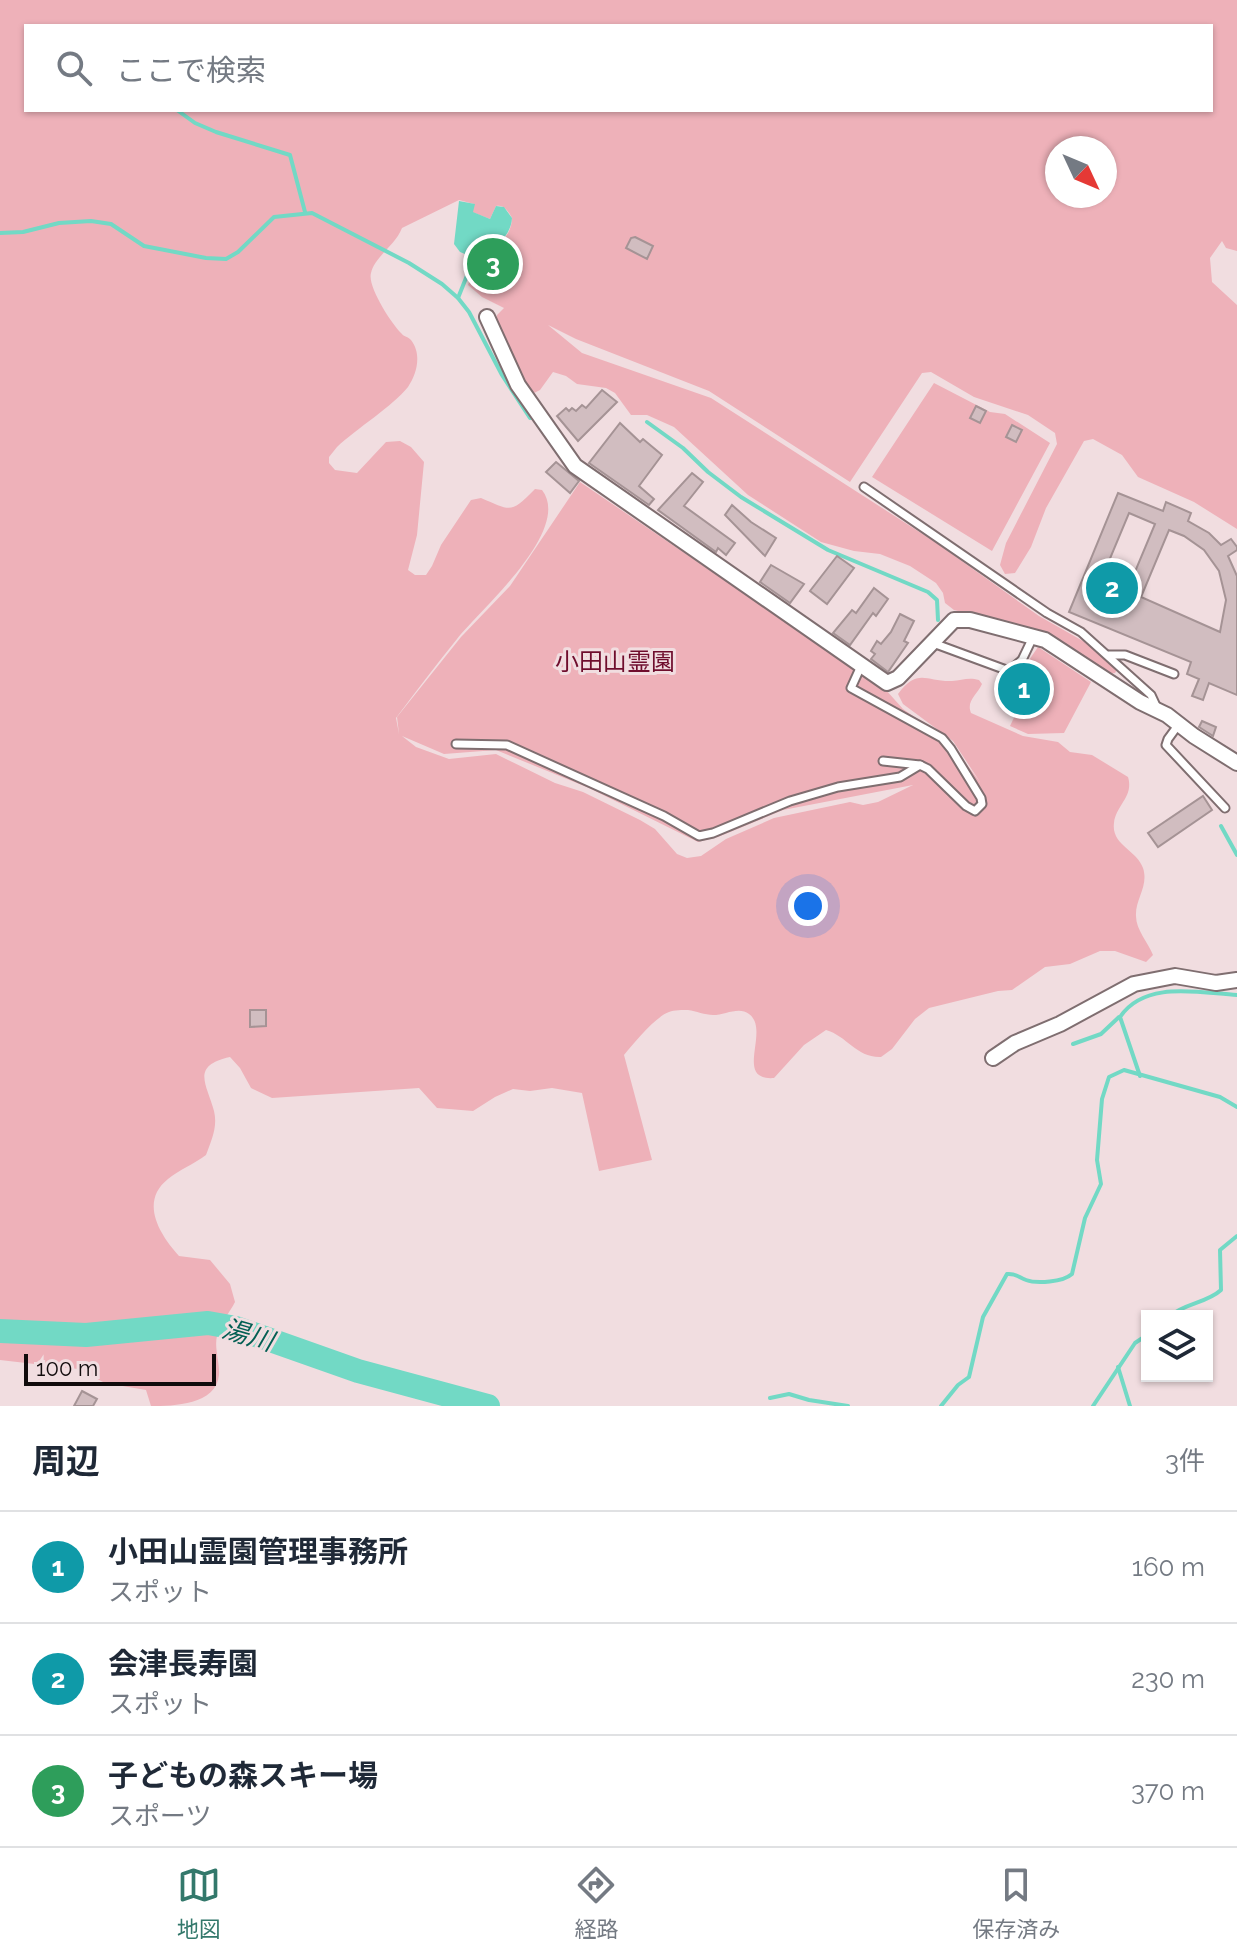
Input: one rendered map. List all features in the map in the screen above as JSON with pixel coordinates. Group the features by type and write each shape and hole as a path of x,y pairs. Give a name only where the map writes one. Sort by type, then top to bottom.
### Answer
{"street":[{"path":"487,317 518,385 575,466 736,585 887,683 893,682 954,620 970,620 1045,640 1140,702 1157,708 1237,763"},
{"path":"993,1058 1015,1043 1060,1024 1134,984 1175,976 1216,983 1237,980"}],"lane":[{"path":"864,487 1047,613 1081,632 1151,695 1157,708"},
{"path":"931,643 1009,671 1022,660 1033,637"},
{"path":"1109,655 1125,655 1174,674"},
{"path":"862,665 851,688 942,738 982,804 975,811 971,810 920,765 883,761"},
{"path":"1179,724 1166,745 1225,808"},
{"path":"456,744 507,745 664,816 699,836 814,794 900,777 920,765"}],"green space":[{"name":"小田山霊園","path":"0,0 1237,0 1237,251 1226,248 1222,241 1210,258 1212,282 1237,305 1237,529 1194,502 1138,477 1122,455 1093,439 1084,441 1046,508 1031,547 1015,573 1005,574 1000,565 1006,543 1057,444 1055,433 1028,415 974,397 931,372 922,373 850,482 709,391 548,325 582,353 711,398 935,542 1039,616 1090,645 1118,668 1115,673 1108,674 1058,642 954,610 945,603 936,583 910,566 880,554 821,542 748,495 674,427 647,415 631,415 615,393 606,388 577,384 553,372 540,390 534,393 529,391 495,327 497,315 504,308 482,297 468,285 477,261 503,240 511,227 512,218 501,206 496,206 490,219 472,212 474,204 459,200 402,228 377,261 371,273 373,286 392,321 402,335 411,340 416,351 416,370 401,394 329,457 329,463 335,470 357,473 386,442 400,441 411,447 424,462 417,535 408,570 415,575 426,575 441,545 471,500 481,498 510,508 535,489 542,490 548,507 545,526 520,569 457,639 396,718 399,734 397,717 461,637 510,586 580,482 886,690 903,709 949,741 980,782 953,741 903,704 898,694 911,681 917,678 979,680 982,684 971,701 971,713 1023,736 1058,742 1070,752 1092,755 1128,777 1129,790 1115,817 1114,831 1143,868 1144,881 1136,910 1137,921 1153,955 1146,962 1115,951 1100,951 1070,964 1045,967 1012,990 929,1008 881,1057 865,1054 826,1030 804,1045 774,1078 762,1077 756,1072 755,1021 749,1014 741,1011 713,1015 688,1010 669,1012 651,1025 624,1055 652,1160 599,1171 582,1093 552,1088 530,1091 513,1089 473,1111 437,1108 419,1088 272,1098 251,1088 230,1057 218,1061 210,1065 204,1077 215,1123 206,1155 159,1188 154,1208 165,1238 179,1256 210,1260 230,1284 235,1302 217,1336 219,1375 216,1385 202,1398 192,1402 151,1406 146,1390 105,1383 78,1369 0,1360","holes":["402,736 444,754 496,750 589,788 698,842 783,810 913,785 878,802 863,805 850,802 774,818 726,839 701,856 687,858 677,854 655,829 640,820 496,754 449,759 416,747"]},
{"path":"934,383 990,412 1005,414 1050,443 992,551 872,477"},
{"path":"1038,647 1091,682 1064,733 1028,734 1010,726 1020,705 1038,712 1052,687 1023,669"}],"shaded area":[{"path":"459,201 475,204 473,212 490,219 496,206 504,207 512,218 505,237 477,259 460,252 454,244"}],"building":[{"path":"631,238 653,246 647,259 626,248"},
{"path":"602,390 617,402 578,441 557,416 566,408 576,411 582,405 586,408"},
{"path":"976,406 986,411 980,423 970,418"},
{"path":"620,423 640,442 643,439 662,455 639,486 654,499 649,505 589,463"},
{"path":"1012,425 1022,430 1016,442 1006,437"},
{"path":"556,462 579,481 570,493 546,472"},
{"path":"692,473 703,482 684,506 735,543 726,555 718,548 716,552 658,510"},
{"path":"1118,493 1163,511 1166,502 1191,513 1188,521 1209,533 1221,545 1231,539 1237,547 1228,556 1237,576 1237,695 1209,683 1203,700 1192,696 1199,679 1187,674 1191,662 1069,612","holes":["1129,513 1155,524 1132,579 1106,568","1169,530 1204,550 1219,571 1226,600 1220,632 1141,597"]},
{"path":"732,505 776,538 765,556 725,515"},
{"path":"837,556 854,568 827,604 810,591"},
{"path":"771,565 804,584 790,603 760,582"},
{"path":"874,588 888,599 876,616 873,613 850,645 833,633 852,610 856,613"},
{"path":"900,614 914,621 904,641 908,643 888,672 871,659 875,654 871,651 877,641 881,644 891,632"},
{"path":"1019,676 1028,681 1026,684 1047,695 1040,708 1010,693"},
{"path":"1202,721 1216,727 1213,736 1199,727"},
{"path":"1203,796 1212,810 1158,847 1148,833"},
{"path":"250,1010 266,1010 266,1026 250,1027"},
{"path":"82,1391 97,1399 93,1406 74,1406"}],"waterway":[{"path":"180,112 216,132 290,155 305,212"},
{"path":"0,233 91,221 111,224 144,246 226,259 238,252 274,217 312,213 409,263 458,298 530,418"},
{"path":"458,298 474,258"},
{"path":"647,422 741,497 828,550 928,592 937,600 938,620"},
{"path":"1221,826 1237,855"},
{"path":"1140,1076 1120,1017 1131,1005 1158,993 1174,991 1237,995"},
{"path":"1073,1044 1101,1034 1119,1017"},
{"path":"941,1406 969,1377 983,1317 1007,1274 1043,1282 1063,1279 1072,1274 1085,1218 1101,1184 1097,1160 1102,1099 1109,1077 1124,1070 1220,1097 1237,1107"},
{"path":"1179,1310 1221,1290 1220,1250 1237,1236"},
{"name":"湯川","path":"0,1331 86,1335 208,1323 236,1328 358,1371 488,1406"},
{"path":"1093,1406 1135,1343 1141,1339"},
{"path":"1118,1367 1130,1406"},
{"path":"770,1398 789,1394 848,1406"}],"place":[{"name":"子どもの森スキー場","path":"493,264"},
{"name":"会津長寿園","path":"1112,588"},
{"name":"小田山霊園管理事務所","path":"1024,689"}]}
